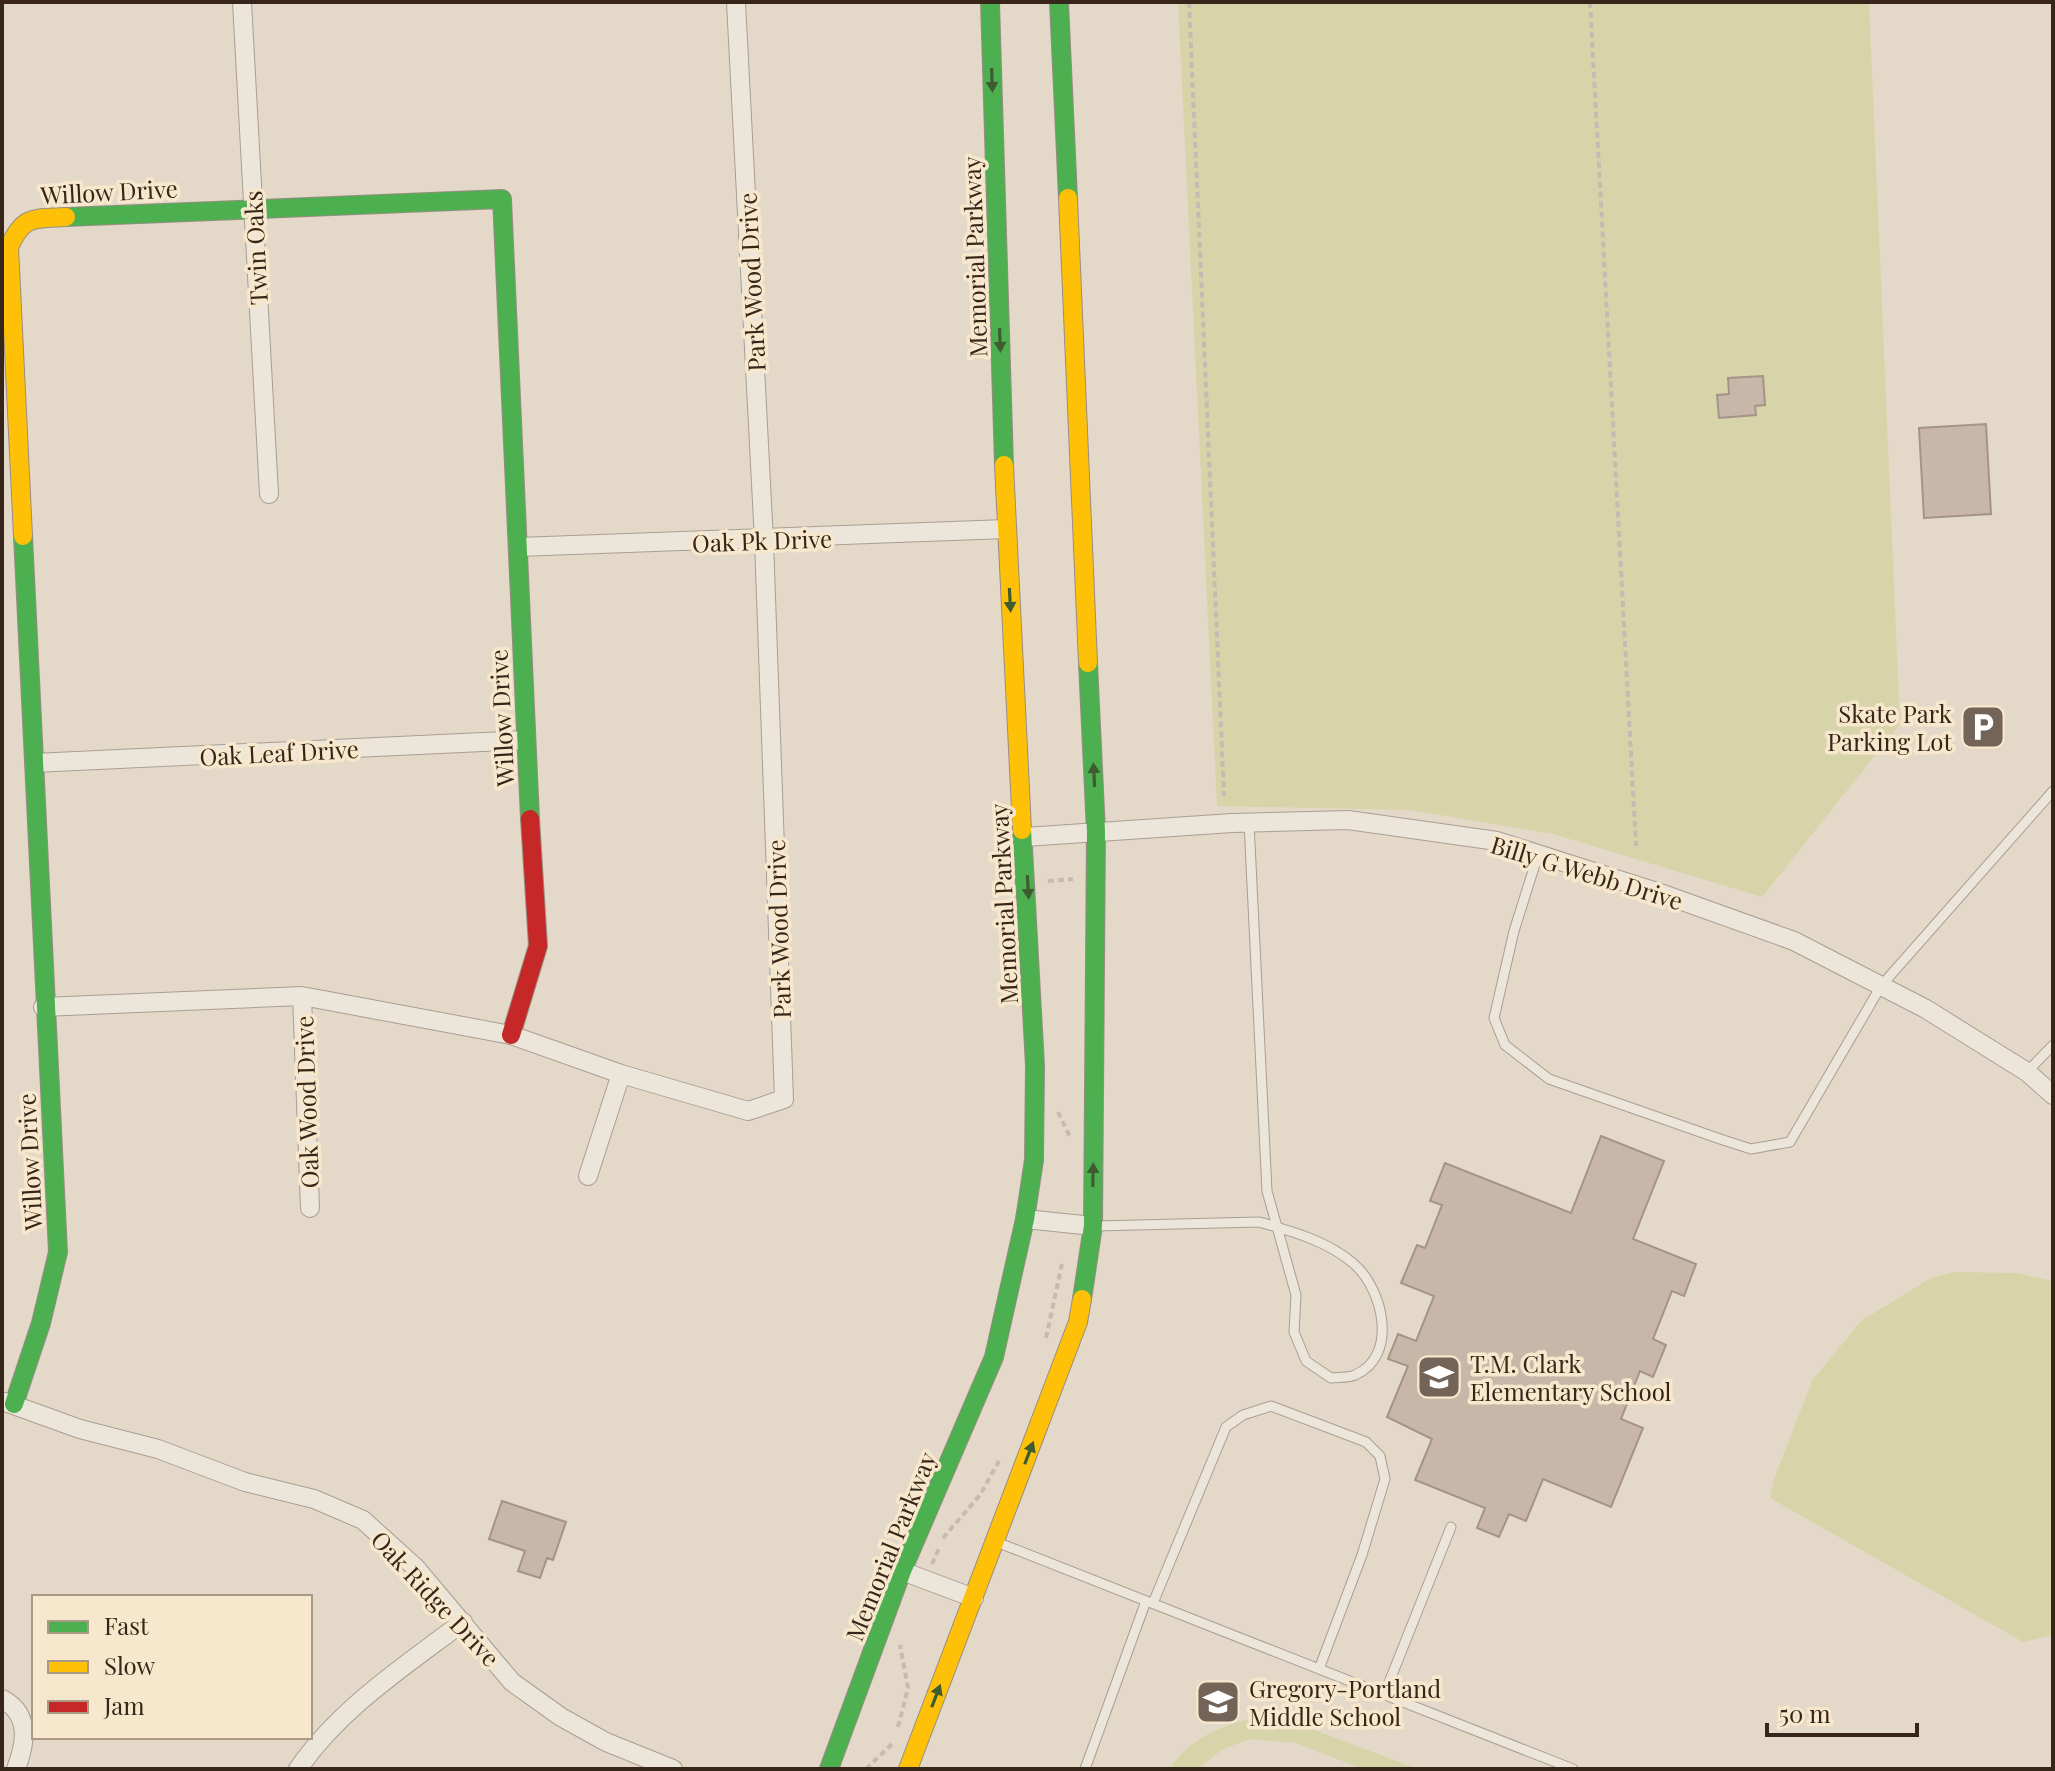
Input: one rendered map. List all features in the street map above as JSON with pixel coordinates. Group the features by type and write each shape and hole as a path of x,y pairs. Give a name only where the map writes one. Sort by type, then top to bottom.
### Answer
{"street":[{"name":"Twin Oaks","path":"242,2 269,494"},
{"name":"Park Wood Drive","path":"43,1007 302,996 511,1035 621,1074 748,1111 784,1099 764,541 736,2"},
{"name":"Memorial Parkway","path":"829,1769 902,1571 994,1357 1025,1219 1034,1160 1035,1066 1006,529 990,2"},
{"path":"908,1769 1078,1322 1093,1226 1096,832 1059,2"},
{"name":"Willow Drive","path":"8,1403 41,1323 58,1252 43,1007 9,247 12,235 19,226 42,216 502,199 525,740 538,946 511,1035"},
{"name":"Oak Pk Drive","path":"518,547 764,541 1006,529"},
{"name":"Oak Leaf Drive","path":"34,763 525,740"},
{"name":"Billy G Webb Drive","path":"1025,837 1348,820 1497,841 1660,893 1794,941 1926,1009 2027,1072 2053,1095"},
{"name":"Oak Wood Drive","path":"302,996 310,1208"},
{"path":"588,1176 621,1074"},
{"path":"1025,1219 1093,1226"},
{"name":"Oak Ridge Drive","path":"8,1403 80,1429 158,1449 245,1482 314,1499 363,1520 416,1568 512,1682 561,1717 606,1742 673,1769"},
{"path":"902,1571 974,1598"},
{"path":"298,1769 310,1751 361,1699 463,1622"},
{"path":"2,1699 19,1712 24,1726 26,1739 16,1769"}],"lane":[{"path":"1538,855 1514,931 1494,1018 1505,1045 1549,1079 1751,1149 1790,1142 1881,986 2053,791"},
{"path":"1093,1226 1259,1222 1277,1227 1301,1234 1355,1264 1378,1300 1384,1332 1375,1359 1355,1375 1331,1378 1306,1361 1294,1332 1296,1295 1277,1227 1267,1191 1249,823"},
{"path":"2027,1072 2053,1045"},
{"path":"1085,1769 1150,1602 1226,1427 1271,1406 1366,1442 1380,1456 1385,1479 1362,1555 1319,1669"},
{"path":"1384,1695 1451,1527"},
{"path":"996,1541 1573,1769"}],"path":[{"path":"1189,2 1224,796"},
{"path":"1590,2 1636,846"}],"shaded area":[{"path":"1178,2 1869,2 1900,724 1762,897 1553,834 1411,810 1217,806"},
{"path":"1954,1272 2016,1273 2053,1281 2053,1635 2023,1642 1770,1498 1774,1479 1812,1381 1861,1321 1931,1278"},
{"path":"1261,1717 1285,1719 1418,1769 1363,1769 1295,1743 1250,1739 1223,1749 1197,1769 1170,1769 1188,1748 1210,1733"}],"building":[{"path":"1763,376 1765,405 1755,406 1756,415 1719,418 1717,395 1729,394 1728,378"},
{"path":"1986,424 1991,514 1924,518 1919,428"},
{"path":"1601,1136 1664,1161 1633,1239 1696,1264 1684,1296 1672,1291 1653,1339 1666,1345 1653,1377 1640,1371 1621,1419 1643,1428 1611,1507 1543,1479 1526,1521 1509,1514 1499,1537 1477,1528 1485,1508 1415,1480 1432,1439 1387,1417 1408,1366 1388,1359 1398,1334 1416,1341 1434,1296 1401,1283 1417,1245 1425,1248 1442,1205 1430,1201 1445,1163 1571,1213"},
{"path":"502,1501 566,1522 553,1560 547,1558 540,1578 518,1571 525,1551 489,1539"}],"traffic: fast":[{"path":"990,2 1004,465"},
{"path":"1059,2 1068,198"},
{"path":"66,217 502,199 530,819"},
{"path":"14,1404 41,1323 58,1252 23,536"},
{"path":"1082,1299 1093,1226 1096,832 1088,663"},
{"path":"829,1769 902,1571 994,1357 1025,1219 1034,1160 1035,1066 1022,830"}],"traffic: slow":[{"path":"1068,198 1088,663"},
{"path":"23,536 9,247 19,229 30,221 66,217"},
{"path":"1004,465 1022,830"},
{"path":"908,1769 1078,1322 1082,1299"}],"traffic: jam":[{"path":"511,1035 538,946 530,819"}],"place":[{"name":"Skate Park Parking Lot","path":"1983,727"},
{"name":"T.M. Clark Elementary School","path":"1439,1377"},
{"name":"Gregory-Portland Middle School","path":"1218,1702"}]}
